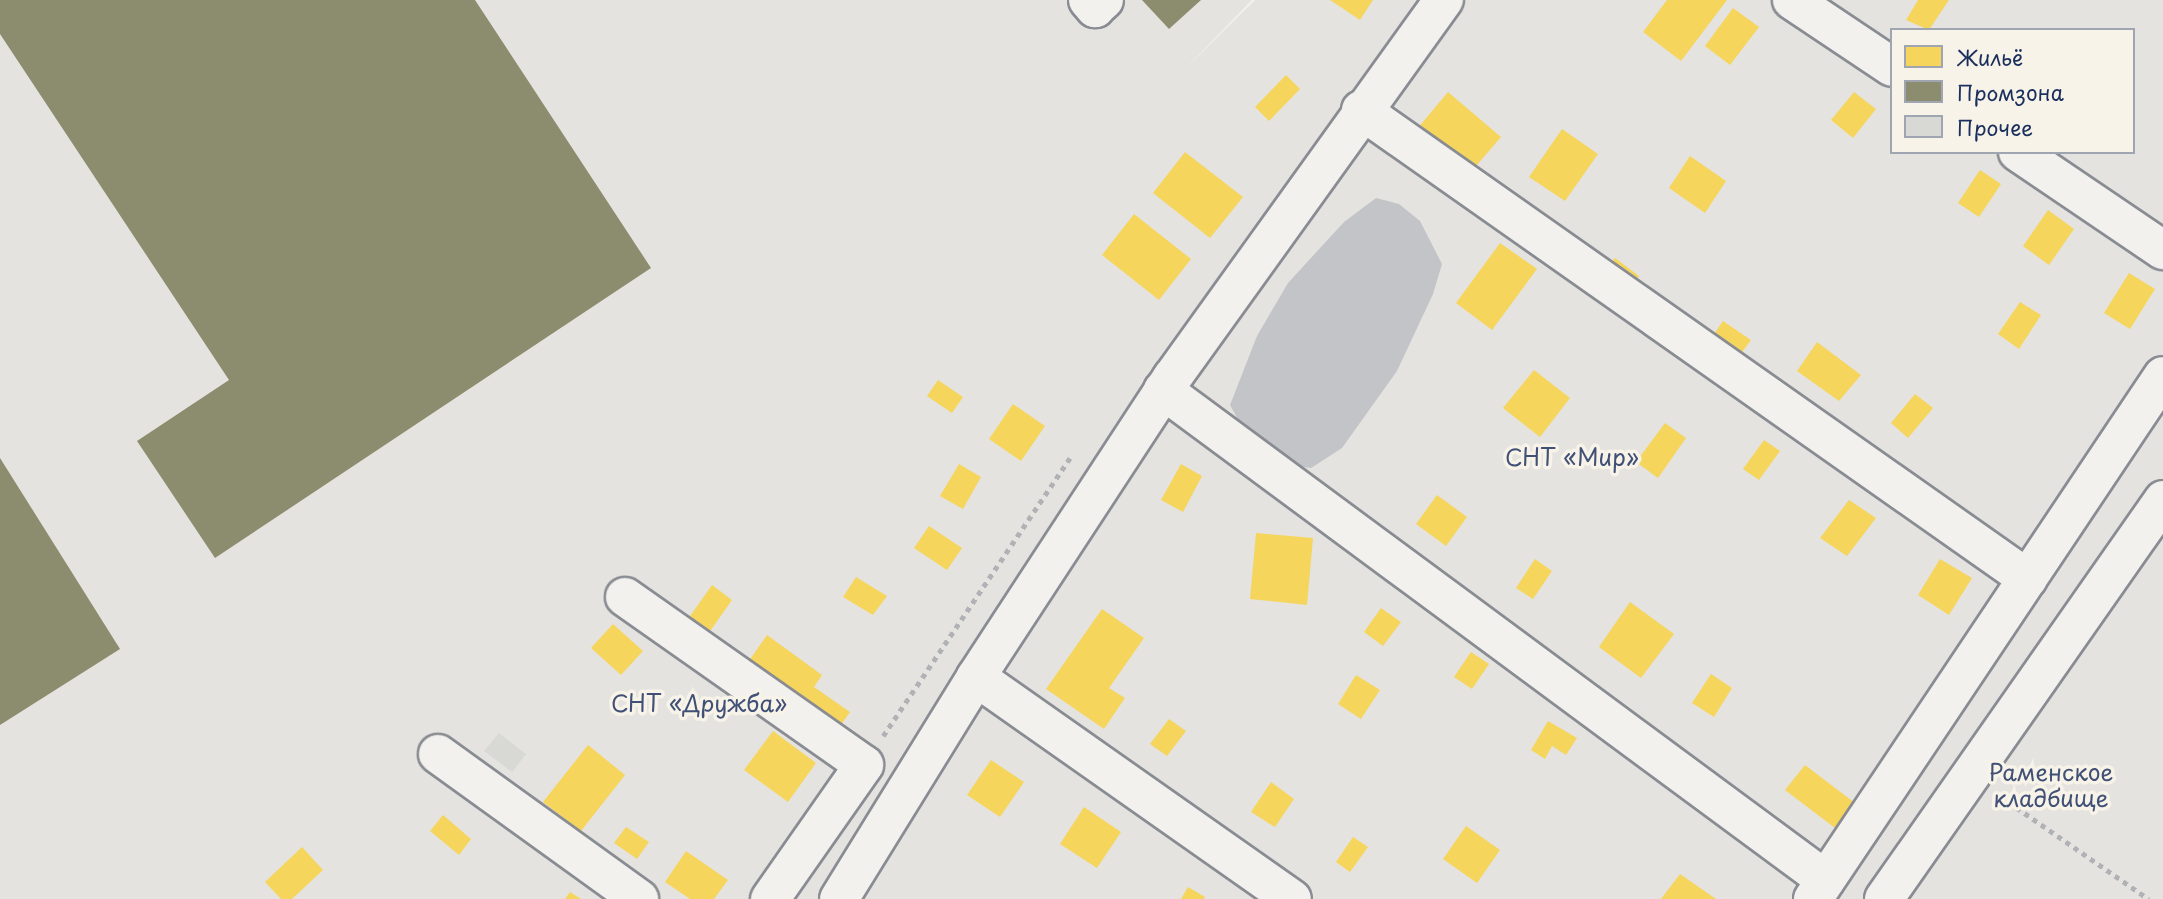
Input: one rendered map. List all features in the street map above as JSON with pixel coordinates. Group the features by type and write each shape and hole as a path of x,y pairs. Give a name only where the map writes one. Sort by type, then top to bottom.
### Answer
{"lane":[{"path":"1088,0 1096,8 1104,0"},
{"path":"839,899 976,677 1163,390 1361,110 1444,0"},
{"path":"1792,0 1890,66"},
{"path":"1361,110 2028,579"},
{"path":"2021,154 2163,250"},
{"path":"1163,390 1819,889 2163,376"},
{"path":"1884,899 2163,500"},
{"path":"625,597 863,765 769,899"},
{"path":"976,677 1292,899"},
{"path":"438,754 639,899"}],"path":[{"path":"863,765 1070,458"},
{"path":"1970,776 2149,899"}],"shaded area":[{"path":"0,0 1252,0 1183,71 1255,0 2163,0 2163,899 0,899"},
{"path":"1376,198 1399,204 1420,221 1442,264 1433,294 1397,371 1342,448 1311,468 1278,464 1246,434 1230,405 1257,336 1288,283 1344,222"}],"building: Жильё":[{"path":"1330,0 1373,0 1360,20"},
{"path":"1667,0 1727,0 1681,61 1643,32"},
{"path":"1918,0 1949,0 1930,28 1906,20"},
{"path":"1733,8 1759,27 1730,65 1705,46"},
{"path":"1286,75 1300,89 1269,121 1255,107"},
{"path":"1448,92 1501,137 1470,173 1417,129"},
{"path":"1854,92 1876,109 1853,138 1831,120"},
{"path":"1562,129 1598,154 1565,201 1529,177"},
{"path":"1185,152 1243,197 1210,238 1153,193"},
{"path":"1690,156 1726,181 1705,213 1669,188"},
{"path":"1980,170 2001,184 1979,217 1958,203"},
{"path":"2048,210 2074,229 2049,265 2023,246"},
{"path":"1134,214 1191,259 1159,300 1102,255"},
{"path":"1500,243 1537,269 1492,330 1456,303"},
{"path":"1615,258 1639,276 1628,291 1604,272"},
{"path":"2129,273 2155,289 2130,329 2104,313"},
{"path":"2020,302 2041,315 2019,349 1998,334"},
{"path":"1723,321 1751,340 1737,359 1710,340"},
{"path":"1817,342 1861,375 1839,401 1797,371"},
{"path":"1534,370 1570,398 1540,437 1503,408"},
{"path":"938,380 963,397 952,413 927,396"},
{"path":"1915,394 1933,408 1908,438 1891,423"},
{"path":"1013,404 1045,426 1021,461 989,439"},
{"path":"1665,423 1686,438 1658,478 1636,462"},
{"path":"1764,440 1780,451 1759,480 1743,469"},
{"path":"959,464 981,477 963,509 940,496"},
{"path":"1181,464 1202,476 1183,512 1161,500"},
{"path":"1437,495 1467,517 1446,546 1416,524"},
{"path":"1849,500 1876,518 1847,556 1820,538"},
{"path":"929,526 962,548 947,570 914,548"},
{"path":"1256,533 1313,538 1307,605 1250,599"},
{"path":"1535,559 1552,571 1533,599 1516,588"},
{"path":"1940,559 1972,578 1949,615 1918,595"},
{"path":"856,577 887,596 873,615 843,597"},
{"path":"712,585 732,600 708,634 688,619"},
{"path":"1630,602 1674,634 1641,678 1599,647"},
{"path":"1381,608 1401,622 1383,646 1364,632"},
{"path":"1102,609 1144,638 1109,688 1125,698 1104,729 1046,689"},
{"path":"613,624 643,651 621,675 591,648"},
{"path":"767,635 822,675 814,687 850,712 835,733 744,668"},
{"path":"1471,652 1489,664 1472,689 1454,677"},
{"path":"1711,674 1732,688 1714,717 1692,703"},
{"path":"1356,675 1380,690 1361,719 1338,704"},
{"path":"1169,719 1186,731 1167,756 1150,744"},
{"path":"1548,721 1577,738 1566,755 1552,746 1545,759 1531,750"},
{"path":"773,731 816,763 788,802 744,770"},
{"path":"588,745 625,775 581,831 543,802"},
{"path":"991,760 1024,782 1000,817 967,795"},
{"path":"1805,765 1855,803 1835,828 1785,790"},
{"path":"1271,782 1294,799 1275,827 1251,812"},
{"path":"1084,807 1121,832 1097,868 1060,844"},
{"path":"443,815 471,839 459,855 430,831"},
{"path":"1466,826 1500,850 1477,883 1443,859"},
{"path":"626,827 649,842 637,859 614,843"},
{"path":"1353,837 1368,847 1350,872 1336,862"},
{"path":"302,847 323,870 292,899 281,899 265,882"},
{"path":"686,851 728,880 714,899 690,899 665,882"},
{"path":"1680,874 1716,899 1661,899"},
{"path":"1188,887 1205,897 1204,899 1181,899"},
{"path":"570,892 581,899 565,899"}],"building: Промзона":[{"path":"0,0 475,0 651,268 215,558 137,441 229,380 0,34"},
{"path":"1142,0 1201,0 1169,29"},
{"path":"0,458 120,649 0,725"}],"building: Прочее":[{"path":"499,733 526,754 512,772 484,751"}],"park label":[{"name":"СНТ «Мир»","path":"1572,457"},
{"name":"СНТ «Дружба»","path":"699,703"},
{"name":"Раменское кладбище","path":"2051,785"}]}
